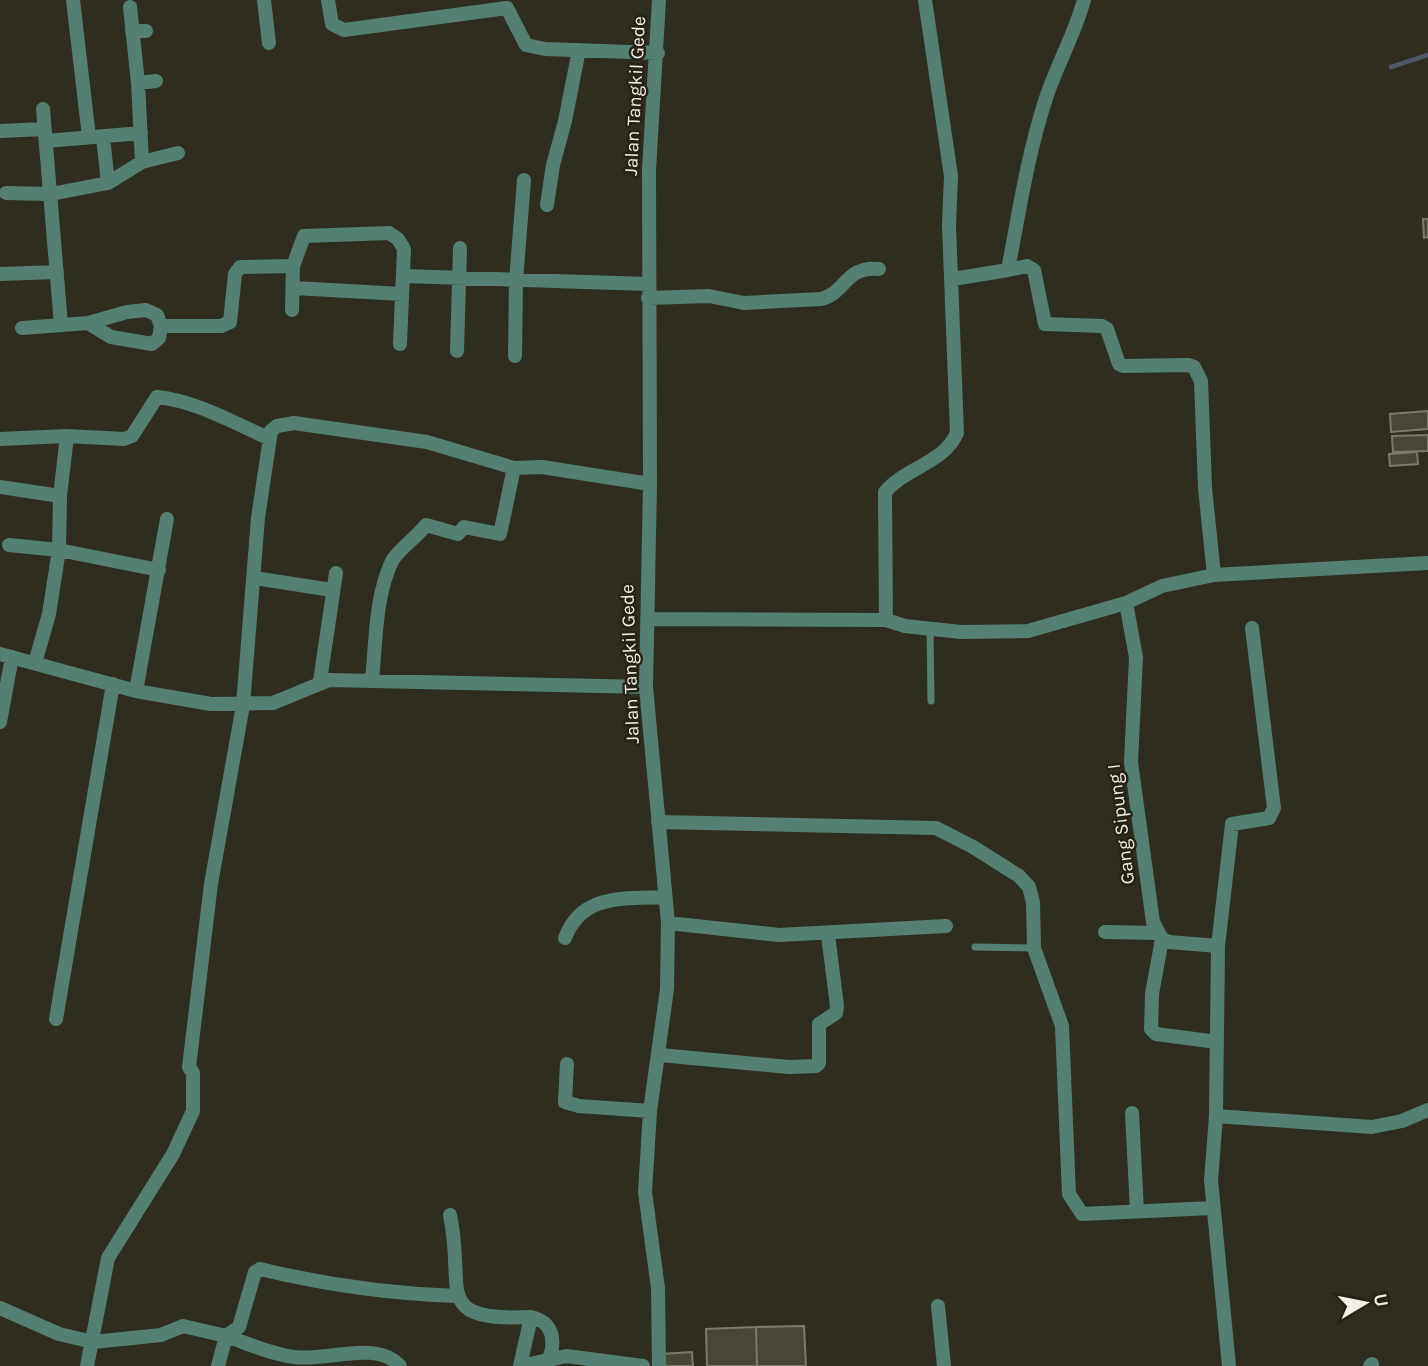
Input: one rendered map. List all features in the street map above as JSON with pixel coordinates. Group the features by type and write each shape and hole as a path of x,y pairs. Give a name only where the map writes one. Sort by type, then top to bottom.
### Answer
{"street":[{"path":"73,0 96,137 107,183"},
{"path":"264,0 269,43"},
{"path":"328,0 332,24 344,30 507,4 526,45 658,53"},
{"name":"Jalan Tangkil Gede","path":"659,0 658,53 649,170 650,484 646,687 668,923 667,989 660,1055 650,1111 645,1192 658,1289 659,1366"},
{"path":"886,620 885,492 892,483 953,443 957,433 949,225 950,164 925,0"},
{"path":"1007,270 1035,132 1048,93 1074,34 1084,0"},
{"path":"130,7 139,31 138,83 142,162"},
{"path":"547,205 552,165 565,121 579,50"},
{"path":"138,83 156,81"},
{"path":"43,108 61,325"},
{"path":"0,131 96,137 141,133"},
{"path":"6,193 51,194 107,183 142,162 178,153"},
{"path":"515,356 516,281 524,180"},
{"path":"292,310 293,266 300,242 310,234 389,233 398,239 404,249 400,344"},
{"path":"457,351 460,248"},
{"path":"953,279 1027,265 1034,270 1045,324 1102,326 1107,329 1119,364 1123,366 1188,365 1198,372 1201,381 1205,488 1214,575"},
{"path":"161,326 221,326 230,323 235,274 240,267 293,266"},
{"path":"404,276 460,277 648,291 709,296 744,303 828,298 853,274 869,268 879,269"},
{"path":"0,274 57,272"},
{"path":"294,288 402,294"},
{"path":"22,328 88,323 127,312 146,310 157,315 161,326 159,338 152,344 111,337 88,323"},
{"path":"0,439 67,436 124,439 132,436 156,397 192,405 268,438"},
{"path":"87,1366 108,1258 173,1154 193,1111 194,1073 189,1067 211,884 243,705 268,438 277,425 294,423 427,442 514,468 542,467 650,484"},
{"path":"35,663 49,614 59,550 60,496 67,436"},
{"path":"373,680 380,599 393,560 417,538 427,524 458,534 464,527 500,534 514,468"},
{"path":"0,487 60,496"},
{"path":"136,691 167,519"},
{"path":"9,545 59,550 159,569"},
{"path":"647,619 886,620 930,629 993,633 1028,631 1126,603 1162,586 1214,575 1428,563"},
{"path":"320,681 336,573"},
{"path":"254,578 332,590"},
{"name":"Gang Sipung I","path":"1126,603 1136,657 1132,771 1153,922 1159,936"},
{"path":"1229,1366 1212,1208 1218,946 1232,824 1269,818 1274,808 1252,628"},
{"path":"0,722 6,655 136,691 212,704 273,703 320,681 646,687"},
{"path":"56,1019 113,684"},
{"path":"658,822 936,828 990,857 1029,887 1033,902 1034,948 1044,982 1056,1003 1065,1049 1069,1194 1082,1214 1212,1208"},
{"path":"565,938 572,919 599,903 665,897"},
{"path":"668,923 779,935 828,935 946,926"},
{"path":"1105,932 1159,936 1218,946"},
{"path":"660,1055 789,1067 816,1066 819,1063 819,1024 836,1013 837,1006 828,935"},
{"path":"1159,936 1151,1030 1156,1034 1217,1042"},
{"path":"567,1064 565,1102 579,1106 650,1111"},
{"path":"1216,1116 1372,1127 1402,1121 1428,1110"},
{"path":"1132,1113 1137,1211"},
{"path":"450,1215 456,1242 457,1296 469,1313 540,1319 550,1328 553,1342 549,1359"},
{"path":"218,1366 226,1336 239,1327 255,1272 260,1269 326,1284 400,1295 457,1296"},
{"path":"939,1307 944,1366"},
{"path":"0,1308 59,1334 93,1342 161,1335 183,1326 226,1336 277,1354 299,1358 372,1353 394,1359 400,1366"},
{"path":"531,1317 521,1366 566,1356 643,1366"}],"lane":[{"path":"930,629 931,701"},
{"path":"975,947 1034,948"}],"building":[{"path":"1423,219 1428,219 1428,237 1424,238"},
{"path":"1428,411 1428,429 1391,432 1390,414"},
{"path":"1428,435 1428,451 1393,452 1392,436"},
{"path":"1417,452 1418,464 1390,466 1389,454"},
{"path":"804,1326 806,1366 757,1366 756,1327"},
{"path":"756,1327 757,1366 707,1366 706,1329"},
{"path":"692,1352 693,1366 662,1366 661,1354"}],"waterway":[{"path":"1391,67 1428,55"}]}
